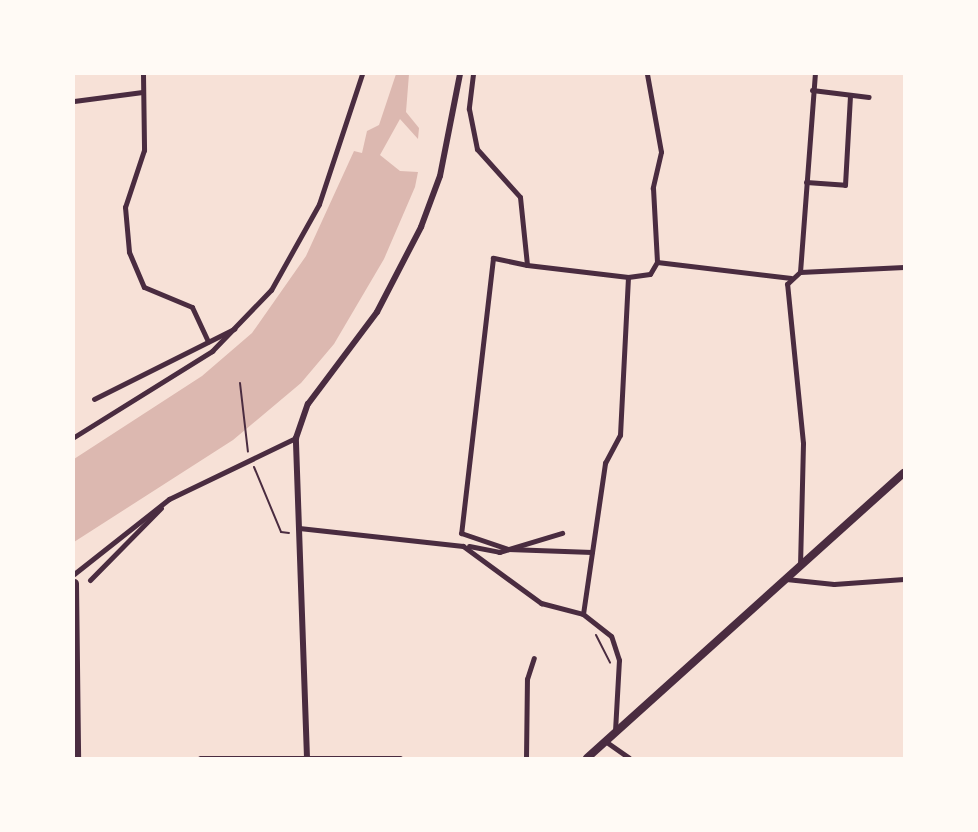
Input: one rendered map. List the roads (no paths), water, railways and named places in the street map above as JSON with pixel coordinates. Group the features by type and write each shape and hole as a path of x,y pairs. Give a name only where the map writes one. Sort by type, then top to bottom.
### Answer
{"highway":[{"path":"74,583 76,758"}],"main road":[{"path":"587,758 905,473"}],"street":[{"path":"143,74 144,150 125,207 129,252 144,287 192,307 208,341"},
{"path":"74,437 172,379 243,325 271,290 319,204 362,74"},
{"path":"307,758 300,544 297,531 296,438 308,404 377,312 421,227 440,176 460,74"},
{"path":"473,74 470,108 477,149 520,197 527,265"},
{"path":"562,533 508,549 461,533 493,258 527,265 628,276 650,274 657,261 653,188 661,152 647,74"},
{"path":"800,272 815,74"},
{"path":"812,90 869,97"},
{"path":"74,101 142,92"},
{"path":"806,182 845,185 850,95"},
{"path":"657,261 792,278"},
{"path":"800,567 803,443 786,296 792,278 800,272 905,267"},
{"path":"583,614 605,463 620,435 628,276"},
{"path":"94,399 243,325"},
{"path":"74,573 169,499 240,461 296,438"},
{"path":"90,580 169,499"},
{"path":"297,531 463,546 592,552"},
{"path":"463,546 541,603 583,614 611,636 619,660 611,736 619,754 629,758"},
{"path":"786,579 834,584 905,579"},
{"path":"526,758 527,679 534,658"},
{"path":"200,758 400,758"}]}
